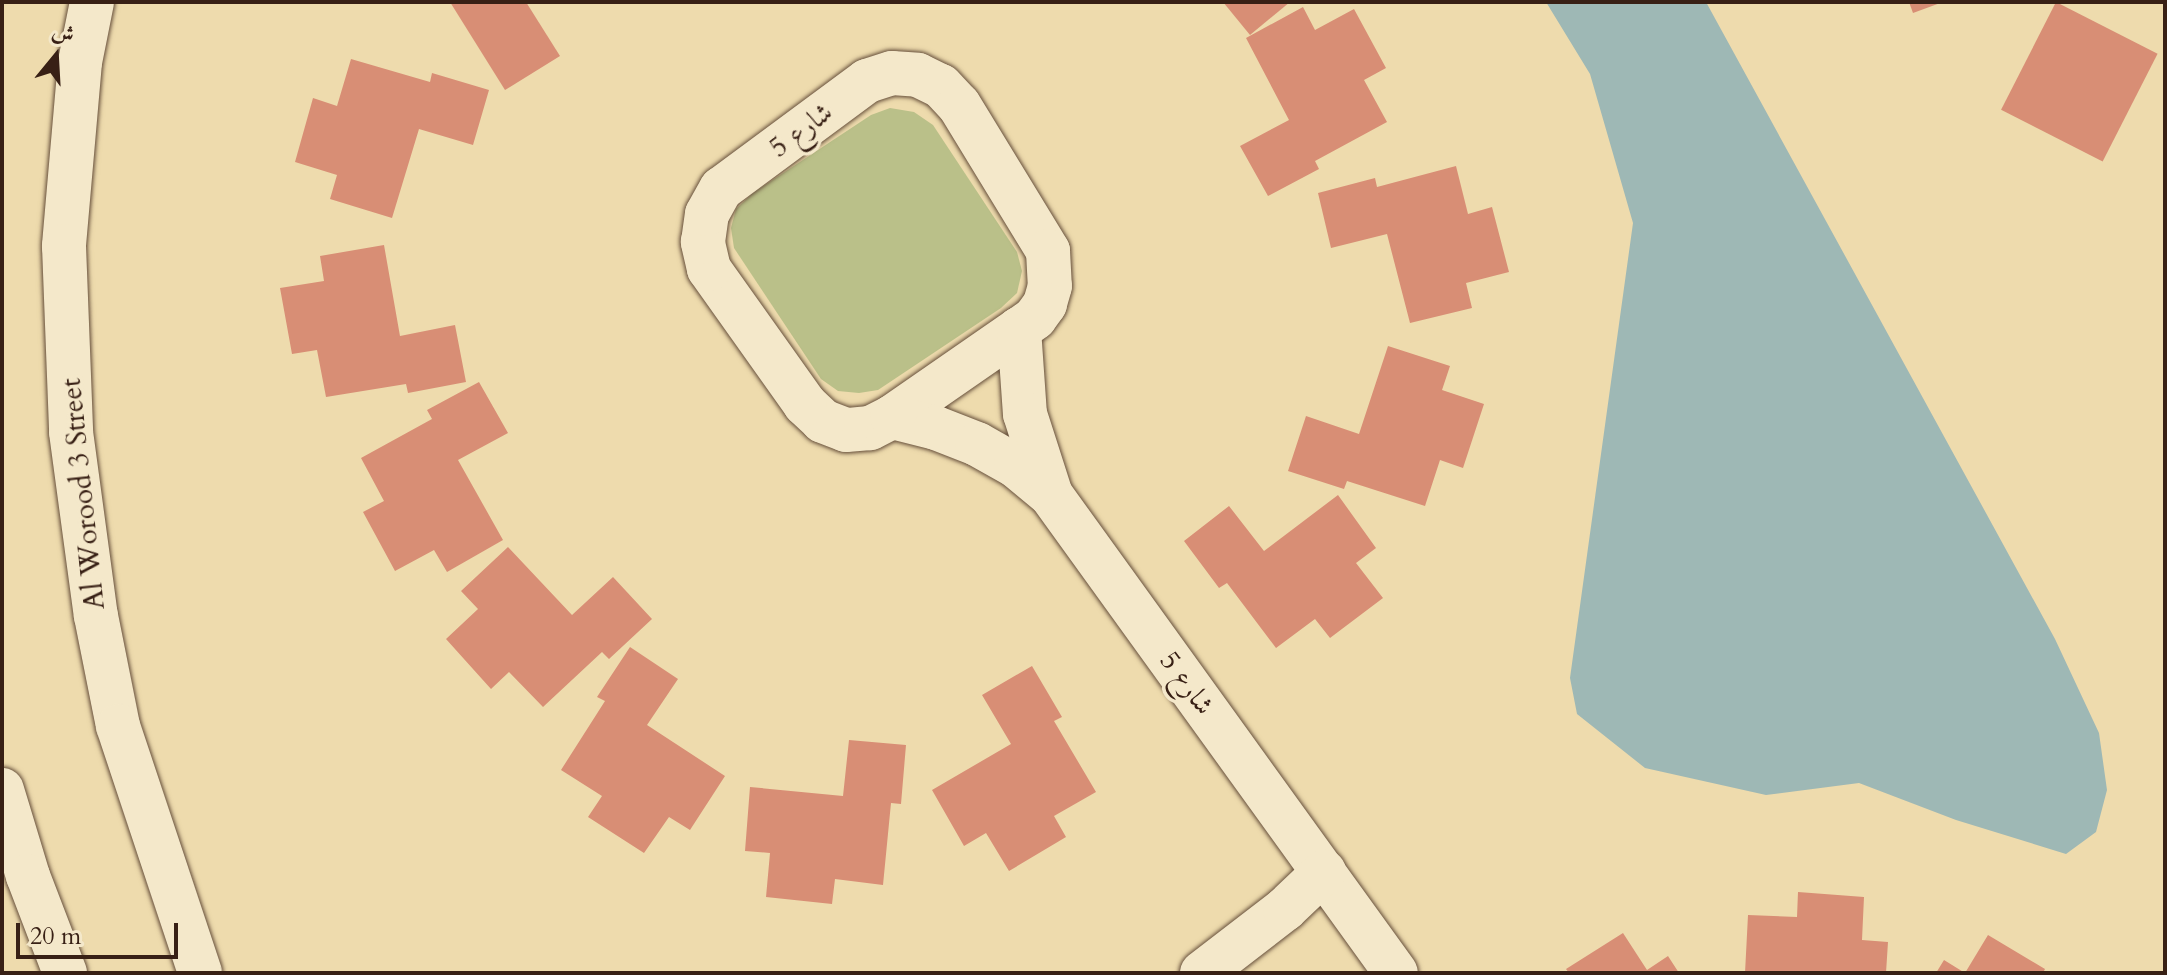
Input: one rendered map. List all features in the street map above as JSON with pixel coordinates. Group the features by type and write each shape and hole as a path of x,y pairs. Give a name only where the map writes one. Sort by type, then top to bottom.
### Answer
{"street":[{"name":"Al Worood 3 Street","path":"92,2 80,62 64,246 71,432 96,616 118,726 200,973"},
{"name":"شارع 5","path":"892,73 918,75 941,86 959,105 1048,251 1050,286 1045,304 1035,318 1019,329 892,417 870,428 846,430 823,421 805,404 709,269 703,242 707,214 721,189 867,81 892,73"},
{"name":"شارع 5","path":"1019,329 1025,414 1051,495"},
{"name":"شارع 5","path":"892,417 936,428 977,444 1016,466 1051,495 1396,973"},
{"path":"2,790 28,876 65,973"},
{"path":"1202,973 1285,909 1324,872"}],"green space":[{"path":"890,108 914,112 933,125 1017,252 1022,271 1017,293 1001,308 878,390 859,393 838,391 821,379 734,248 731,228 736,209 753,193 871,115"}],"water":[{"path":"1546,2 1706,2 2055,639 2099,733 2107,790 2096,832 2066,854 1956,820 1859,783 1766,795 1645,768 1577,714 1570,678 1633,223 1590,74"}],"building":[{"path":"450,2 526,2 560,56 505,90"},
{"path":"1223,2 1290,2 1250,35"},
{"path":"1909,2 1943,2 1913,13"},
{"path":"2056,2 2158,54 2103,162 2001,110"},
{"path":"1303,7 1315,30 1354,9 1386,68 1364,80 1387,122 1315,161 1319,169 1268,196 1240,146 1289,120 1246,38"},
{"path":"351,59 430,82 432,73 489,90 473,145 419,129 392,218 330,199 337,175 295,162 313,98 337,106"},
{"path":"1456,166 1468,214 1492,207 1509,272 1466,283 1472,308 1410,323 1387,234 1331,248 1318,193 1375,178 1377,187"},
{"path":"384,245 400,336 455,325 466,382 408,393 406,384 326,397 317,350 292,354 280,288 324,281 320,256"},
{"path":"1388,346 1450,366 1442,390 1484,404 1463,468 1440,460 1425,506 1347,481 1344,489 1288,471 1306,416 1359,434"},
{"path":"479,382 508,433 458,460 503,540 447,572 434,550 395,571 363,512 384,501 361,458 432,419 427,410"},
{"path":"1338,495 1376,548 1356,563 1383,598 1330,638 1315,619 1276,648 1227,583 1219,588 1184,541 1229,506 1264,551"},
{"path":"508,547 572,615 613,577 652,619 609,659 602,652 543,707 509,672 491,689 446,639 478,609 461,591"},
{"path":"630,647 678,679 647,725 725,776 690,830 669,817 644,853 588,817 602,796 561,770 605,701 597,697"},
{"path":"1032,666 1062,717 1054,721 1096,792 1054,816 1066,837 1009,871 986,833 964,846 932,790 1011,744 982,695"},
{"path":"849,740 906,745 901,804 891,803 883,885 835,879 832,904 766,897 770,853 745,851 750,787 843,796"},
{"path":"1798,892 1864,897 1862,940 1888,942 1886,973 1745,973 1748,915 1797,917"},
{"path":"1623,933 1647,970 1668,956 1679,973 1569,973 1566,969"},
{"path":"1988,935 2045,969 2043,973 1965,973"},
{"path":"1944,960 1965,973 1936,973"}]}
